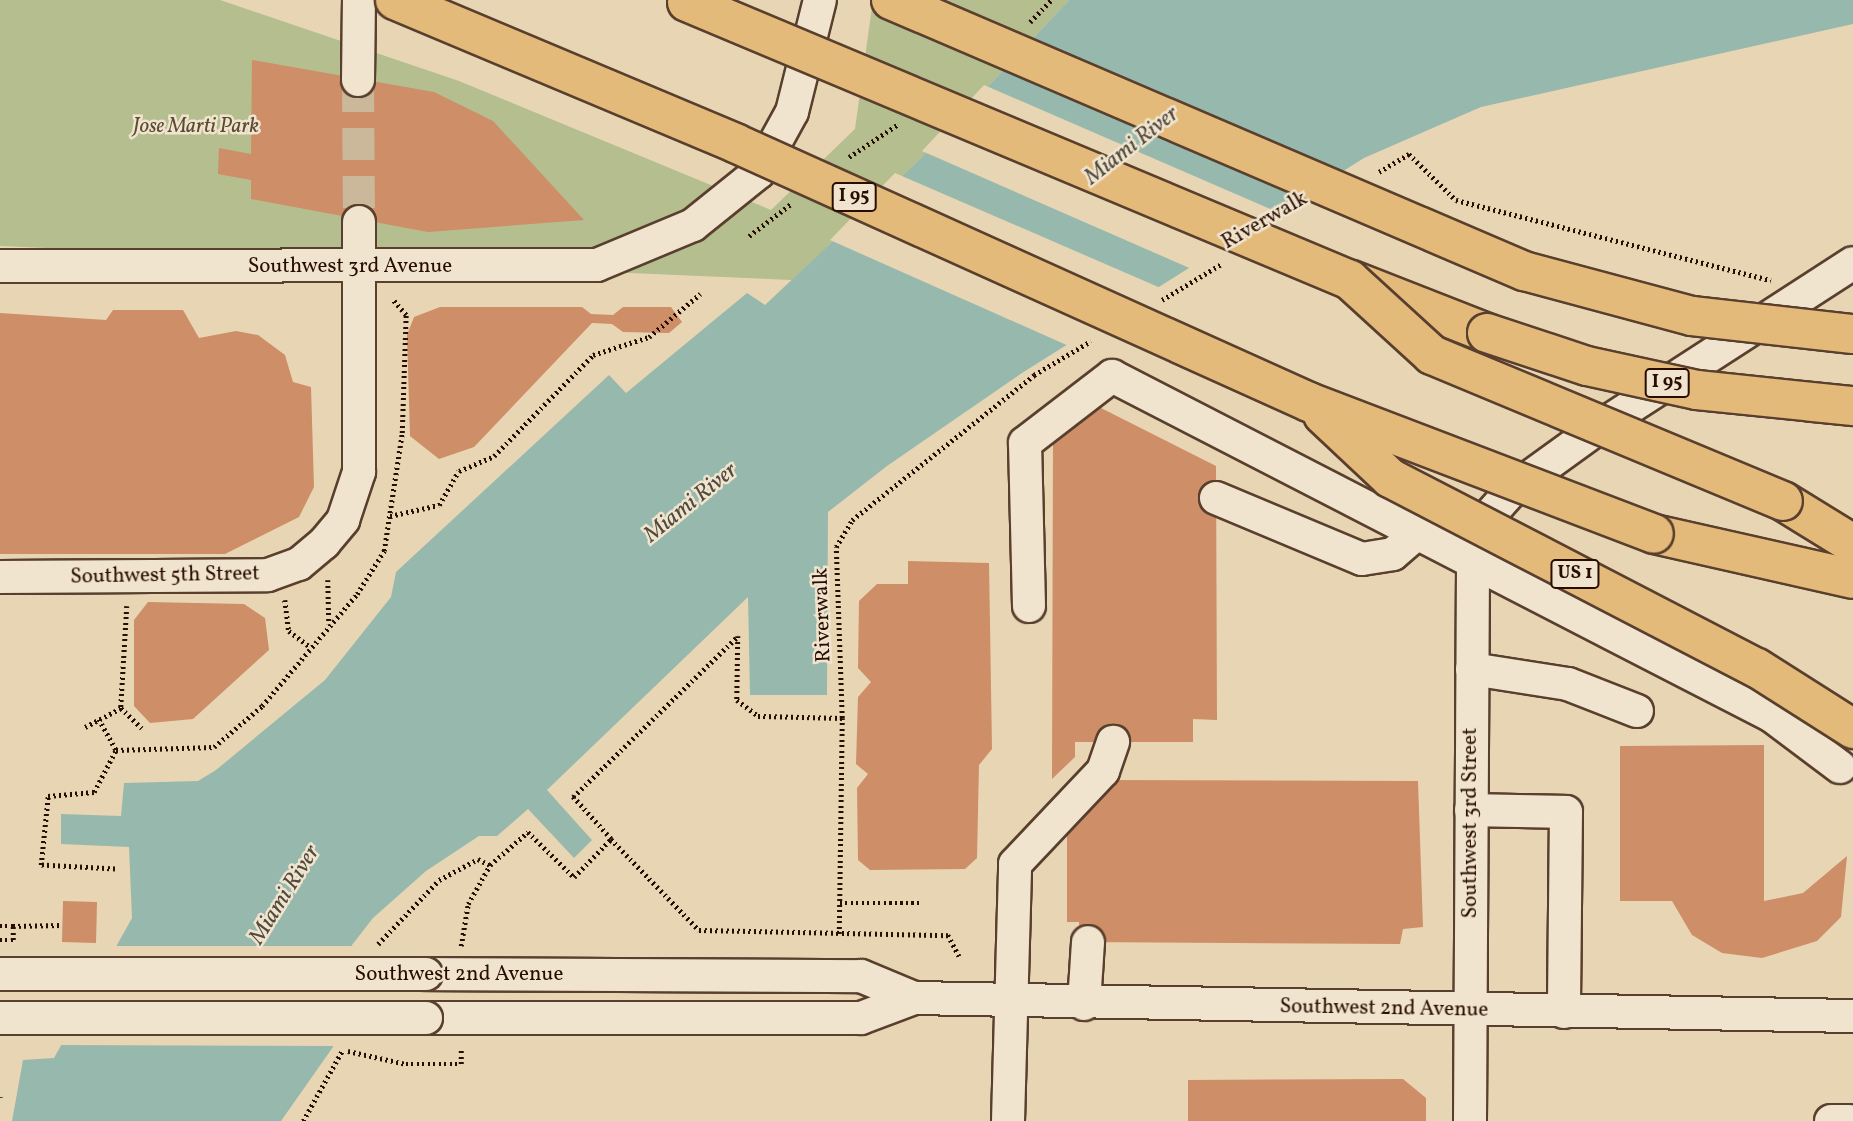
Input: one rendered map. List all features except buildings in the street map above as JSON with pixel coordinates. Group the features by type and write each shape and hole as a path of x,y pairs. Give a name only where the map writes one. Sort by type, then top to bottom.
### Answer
{"highway":[{"name":"I 95","path":"395,0 735,143 1309,402 1654,534 1853,579"},
{"name":"I 95","path":"682,0 1350,280 1587,366 1697,390 1853,406"},
{"path":"891,0 1524,271 1692,316 1853,334"},
{"path":"1350,280 1432,355 1783,501 1853,544"},
{"name":"US 1","path":"1309,402 1390,478 1757,668 1853,729"}],"street":[{"path":"358,80 359,0"},
{"name":"Southwest 3rd Avenue","path":"0,266 358,268 597,265 693,225 741,190 774,149 792,112 820,0"},
{"name":"Southwest 5th Street","path":"0,577 260,576 312,555 344,520 359,472 359,222"},
{"name":"Southwest 3rd Street","path":"1470,1121 1473,560 1480,526 1512,490 1595,430 1853,263"},
{"path":"1029,606 1025,443 1112,376 1772,716 1840,767"},
{"path":"1216,498 1362,559 1393,554 1404,525"},
{"path":"1472,669 1568,684 1637,711"},
{"path":"1008,1121 1009,1002 1015,864 1103,771 1113,742"},
{"path":"1471,810 1566,811 1564,1012"},
{"path":"1084,1003 1088,942"},
{"name":"Southwest 2nd Avenue","path":"0,974 861,976 914,999"},
{"name":"Southwest 2nd Avenue","path":"0,1017 861,1018 914,999 1853,1016"},
{"path":"1830,1121 1849,1121"}],"path":[{"path":"1374,175 1409,154 1456,200 1772,280"},
{"name":"Riverwalk","path":"1151,306 1233,257"},
{"path":"390,516 439,505 459,471 494,456 593,355 649,337 700,294"},
{"path":"116,750 214,747 262,706 376,567 390,516 402,433 406,315 392,299"},
{"name":"Riverwalk","path":"839,934 842,718 836,547 852,520 1034,374 1105,333"},
{"path":"328,568 329,625"},
{"path":"287,589 285,623 310,647"},
{"path":"127,598 121,708 142,728"},
{"path":"842,718 758,716 737,700 738,636 573,797 699,930 948,934 959,956"},
{"path":"85,727 121,708"},
{"path":"99,719 116,750"},
{"path":"114,869 41,865 41,852 48,796 94,792 116,750"},
{"path":"462,934 468,904 490,865 528,832 575,877 611,839"},
{"path":"377,948 381,935 439,880 478,859 490,865"},
{"path":"840,903 922,903"},
{"path":"0,926 62,925"},
{"path":"0,940 13,940 13,926"},
{"path":"303,1121 347,1037"},
{"path":"343,1049 406,1064 461,1064 461,1040"}],"green space":[{"name":"Jose Marti Park","path":"0,0 220,0 459,81 771,210 855,129 873,0 1069,0 918,161 792,280 0,246"}],"water":[{"name":"Miami River","path":"1069,0 1853,0 1853,24 1481,107 1364,158 1022,373 887,466 828,512 827,695 750,695 748,597 547,790 592,840 574,858 528,809 497,836 479,836 426,871 373,918 352,945 333,1047 281,1121 12,1121 23,1060 54,1058 132,918 129,847 61,844 61,814 121,816 124,783 198,781 216,770 325,680 391,597 396,572 609,375 626,393 747,293 765,305 918,161"}],"pier":[{"path":"984,85 1282,214 1194,270 922,151"},
{"path":"895,173 1163,289 1071,347 830,240"},
{"path":"112,946 356,946 337,1046 57,1045"}],"tunnel":[{"path":"358,80 359,222"}]}
